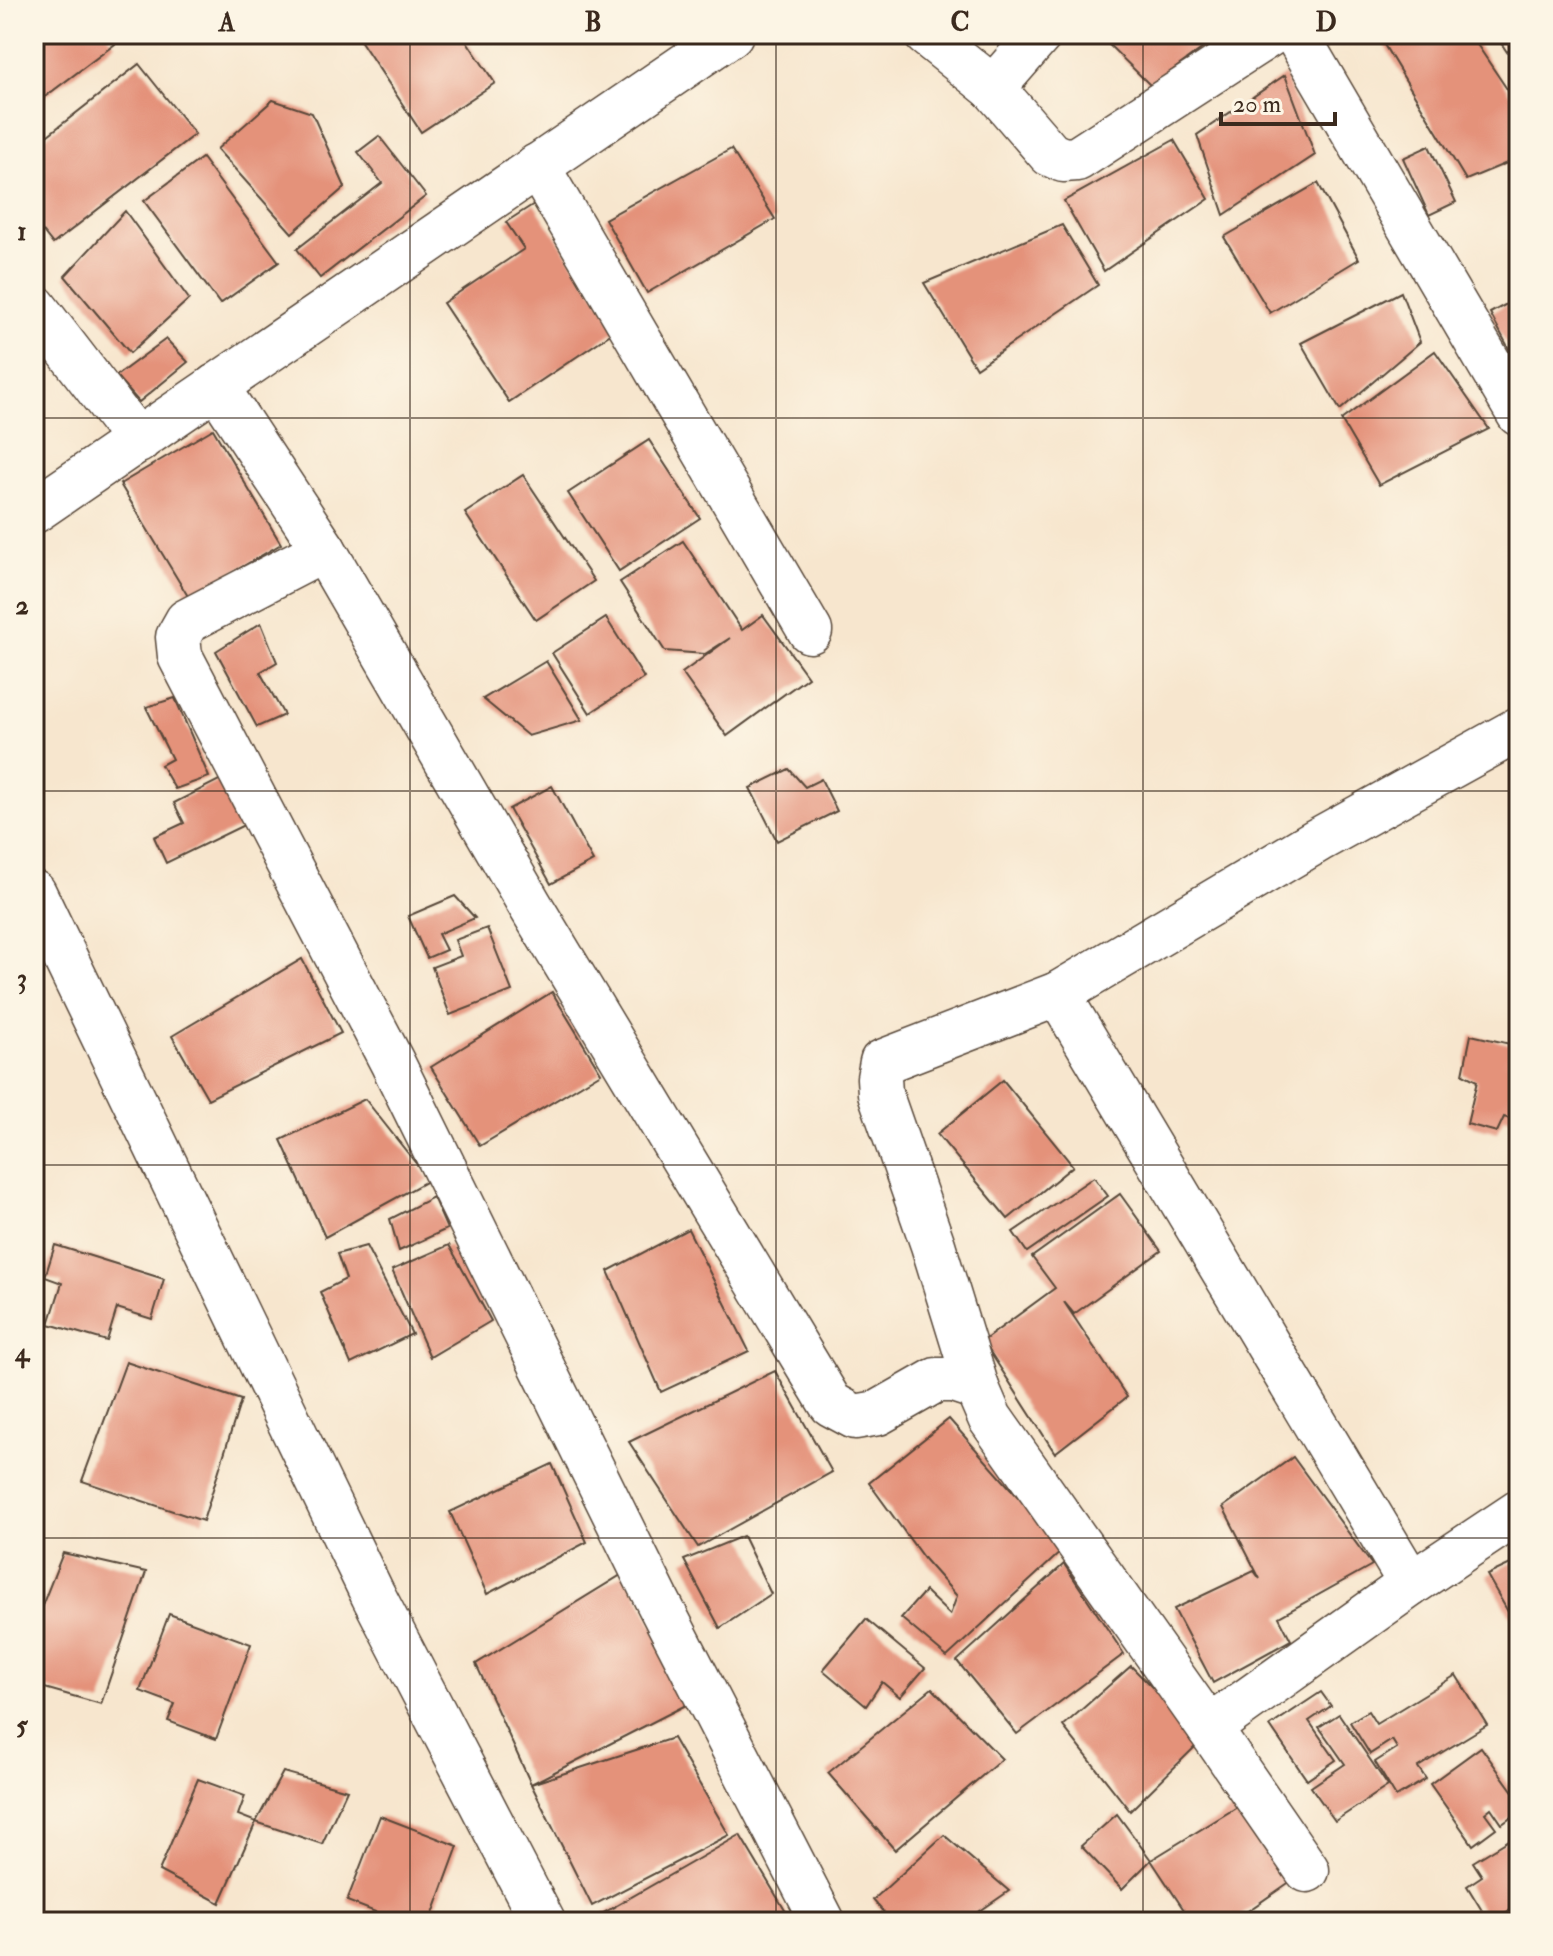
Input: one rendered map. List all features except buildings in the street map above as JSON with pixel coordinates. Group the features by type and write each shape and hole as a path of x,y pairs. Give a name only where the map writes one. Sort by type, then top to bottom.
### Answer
{"street":[{"path":"34,511 731,34"},
{"path":"926,34 993,88 1050,154 1063,160 1077,159 1270,34"},
{"path":"993,88 1040,34"},
{"path":"1296,34 1519,414"},
{"path":"537,166 810,631"},
{"path":"34,306 138,441"},
{"path":"216,386 324,550 530,905 831,1404 855,1417 878,1413 936,1380 953,1380 977,1388"},
{"path":"324,550 187,621 178,637 180,656 392,1062 656,1598 823,1922"},
{"path":"1307,1870 990,1418 977,1388 933,1245 880,1093 879,1078 882,1062 1058,994 1318,840 1519,729"},
{"path":"34,893 373,1595 543,1922"},
{"path":"1058,994 1411,1584"},
{"path":"1209,1728 1411,1584 1519,1512"}]}
